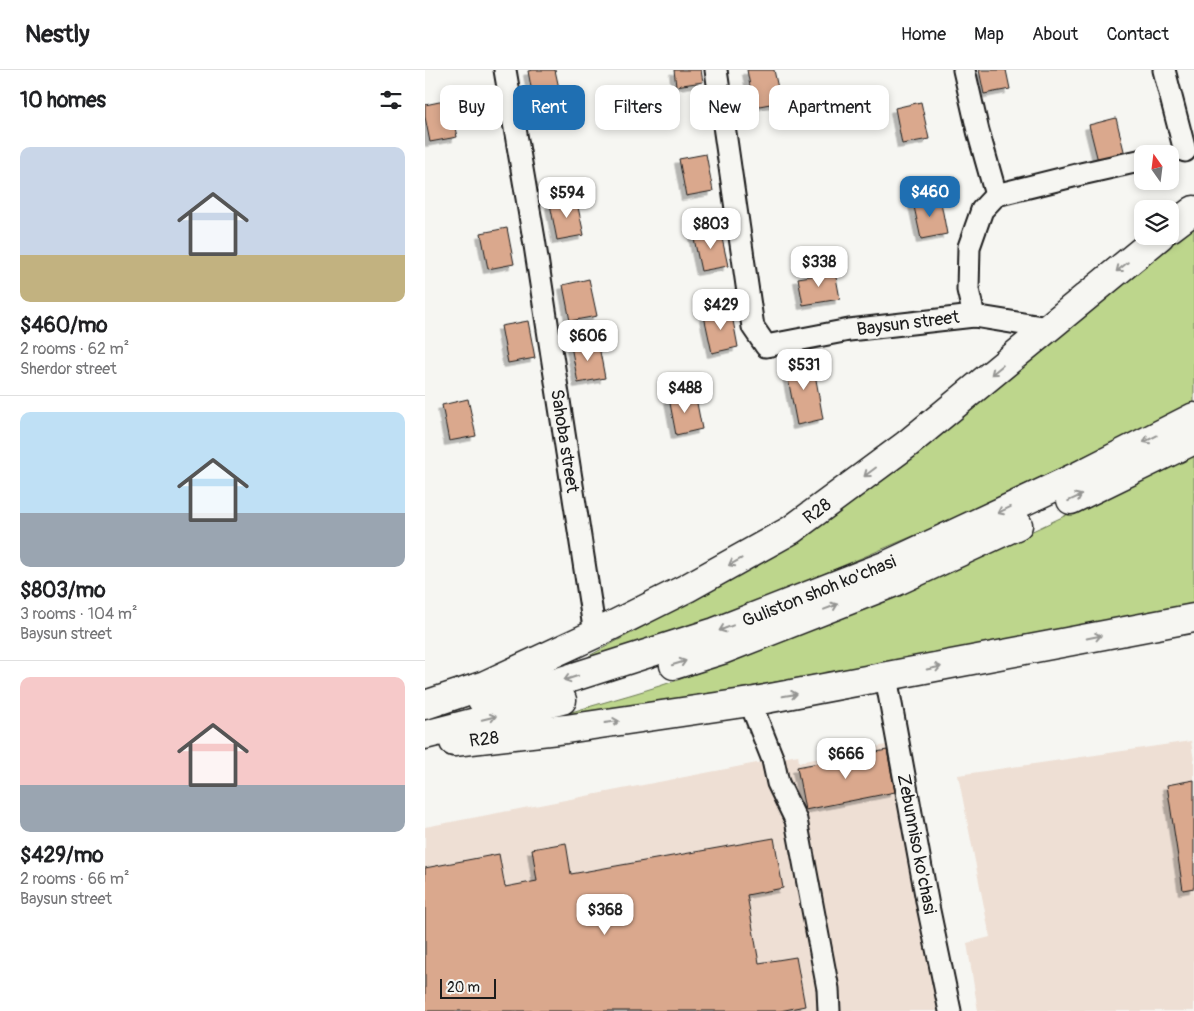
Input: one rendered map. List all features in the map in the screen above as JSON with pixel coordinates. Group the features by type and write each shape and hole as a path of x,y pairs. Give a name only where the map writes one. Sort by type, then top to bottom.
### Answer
{"main road":[{"path":"1179,221 1194,210"},
{"name":"R28","path":"425,705 485,685 595,634 687,588 791,530 906,445 1149,245"},
{"name":"Guliston shoh ko'chasi","path":"425,713 558,682 715,632 887,565 1078,476 1194,417"},
{"name":"Guliston shoh ko'chasi","path":"425,735 564,699 722,650 895,582 1087,493 1194,440"},
{"name":"R28","path":"425,746 566,729 751,702 1194,618"}],"street":[{"name":"Sahoba street","path":"505,70 536,249 595,634"},
{"name":"Baysun street","path":"716,70 753,327 766,346 849,330 975,316"},
{"path":"964,70 978,131 996,195"},
{"path":"1164,70 1183,152"},
{"path":"1048,328 975,316 968,290 969,247 982,210 996,195 1134,162"},
{"name":"Zebunniso ko'chasi","path":"886,677 928,906 950,1011"},
{"path":"751,702 773,760 778,783 796,820 828,989 829,1011"}],"shaded area":[{"path":"1191,741 1194,761 1194,1011 978,1011 967,943 990,937 958,775"},
{"path":"891,744 943,1011 425,1011 425,827 798,755 799,762"}],"green space":[{"path":"1194,225 1194,404 946,522 746,607 592,665 589,656 712,589 1168,245 1179,245 1179,236"},
{"path":"1194,454 1194,605 569,720 565,714 645,691 820,626 946,571"}],"building":[{"path":"555,70 558,85 531,85 528,71"},
{"path":"674,70 701,70 703,82 676,85"},
{"path":"747,70 774,70 777,85 769,85 769,104 759,106 759,85 750,85"},
{"path":"979,70 1006,70 1010,89 984,94"},
{"path":"440,102 440,130 455,130 457,137 430,142 425,117 425,105"},
{"path":"921,102 929,139 902,144 895,108"},
{"path":"1116,118 1125,155 1098,161 1089,125"},
{"path":"706,154 713,191 686,196 679,159"},
{"path":"940,197 947,234 921,239 913,202"},
{"path":"576,198 584,235 557,240 550,204"},
{"path":"507,228 514,264 488,269 481,233"},
{"path":"720,229 728,266 701,271 693,234"},
{"path":"835,272 840,299 803,305 798,278"},
{"path":"589,279 597,316 570,321 563,285"},
{"path":"731,310 738,347 712,353 704,316"},
{"path":"528,321 535,358 508,363 501,326"},
{"path":"598,341 605,378 578,383 571,346"},
{"path":"812,357 823,419 797,425 785,363"},
{"path":"695,393 702,429 676,435 669,398"},
{"path":"468,399 476,436 449,441 442,405"},
{"path":"887,750 895,792 805,810 797,767"},
{"path":"1194,780 1194,888 1183,890 1167,785"},
{"path":"774,838 783,888 747,895 759,963 796,957 805,1006 780,1011 425,1011 425,868 499,854 505,887 537,881 532,849 566,843 571,874"}]}
